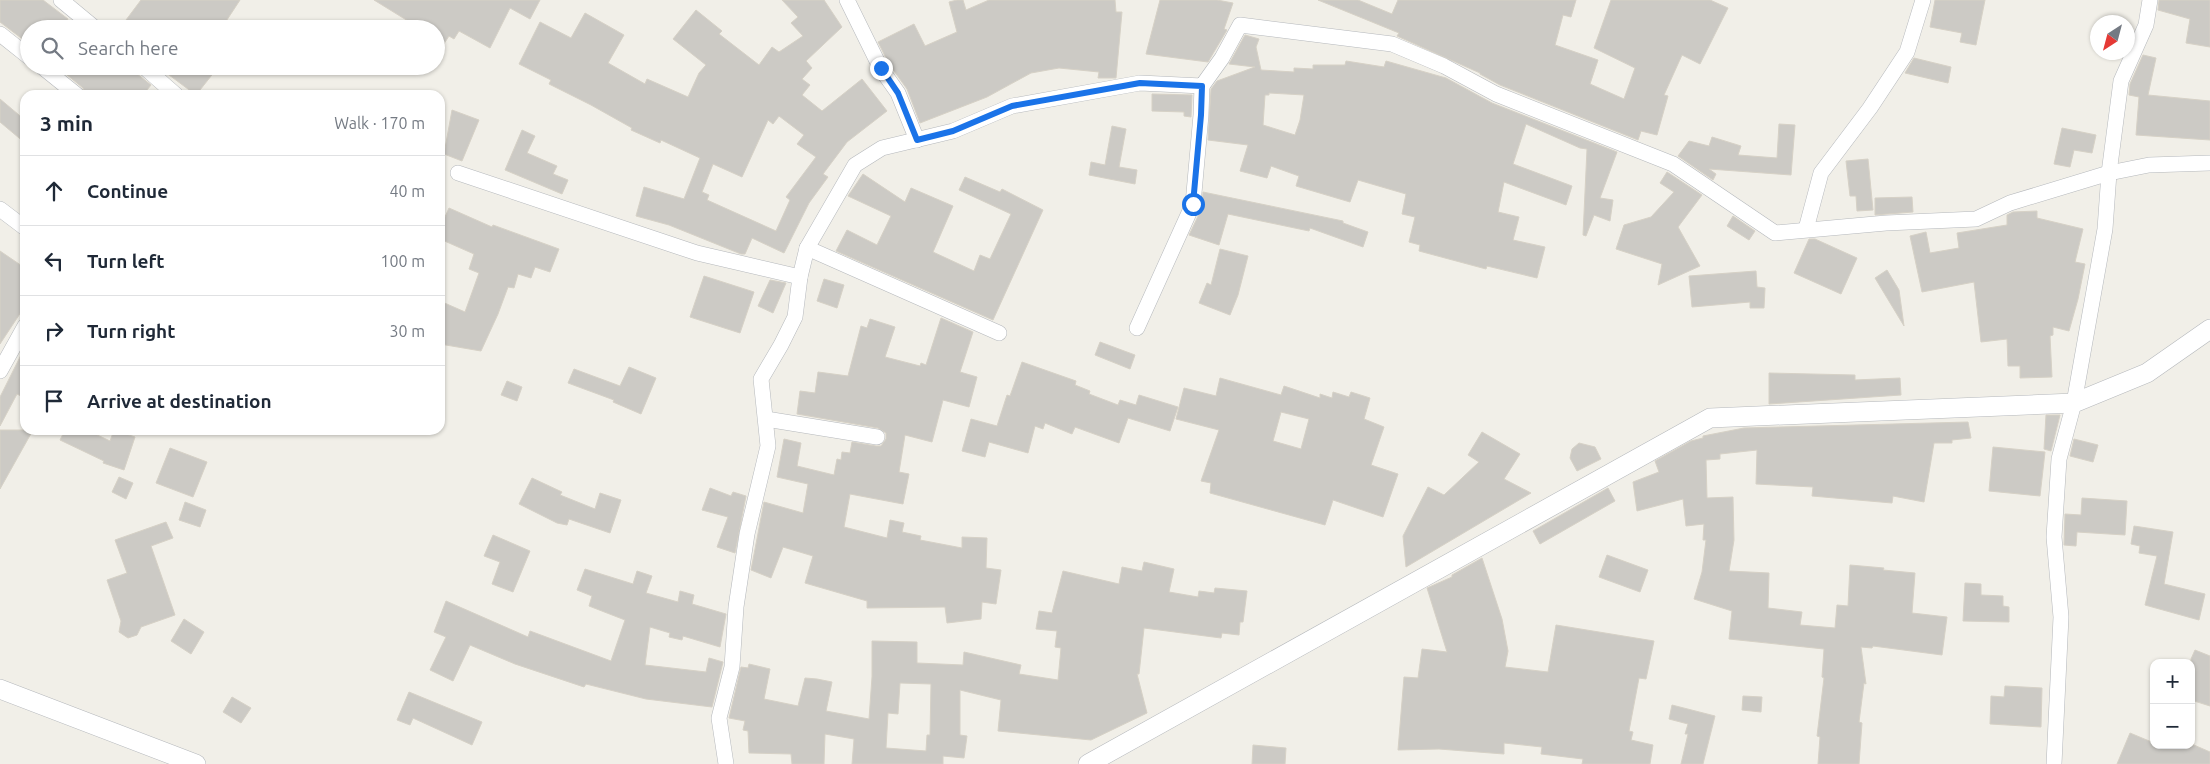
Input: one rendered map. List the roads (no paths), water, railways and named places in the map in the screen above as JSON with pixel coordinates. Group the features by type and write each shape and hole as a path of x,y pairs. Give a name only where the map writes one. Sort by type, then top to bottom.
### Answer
{"street":[{"path":"61,0 85,20"},
{"path":"847,0 881,68 898,93 917,140"},
{"path":"1806,229 1821,173 1870,108 1907,52 1923,0"},
{"path":"2054,764 2061,617 2054,537 2059,459 2074,403 2105,229 2121,81 2146,25 2150,0"},
{"path":"1137,328 1193,204 1202,86 1222,58 1240,25 1392,44 1444,66 1496,94 1673,164 1775,233 1806,229 1976,219 2010,202 2110,173 2149,165 2210,163"},
{"path":"0,34 20,50"},
{"path":"52,75 71,90"},
{"path":"153,75 170,90"},
{"path":"726,764 719,718 732,667 736,607 747,534 768,446 761,379 795,316 800,277 807,248 855,165 882,148 953,131 1012,106 1140,83 1202,86"},
{"path":"458,173 697,253 800,277"},
{"path":"0,209 20,224"},
{"path":"807,248 1000,333"},
{"path":"1088,764 1710,418 2074,403 2147,373 2210,329"},
{"path":"0,371 20,335"},
{"path":"766,419 877,437"},
{"path":"0,689 196,764"}]}
